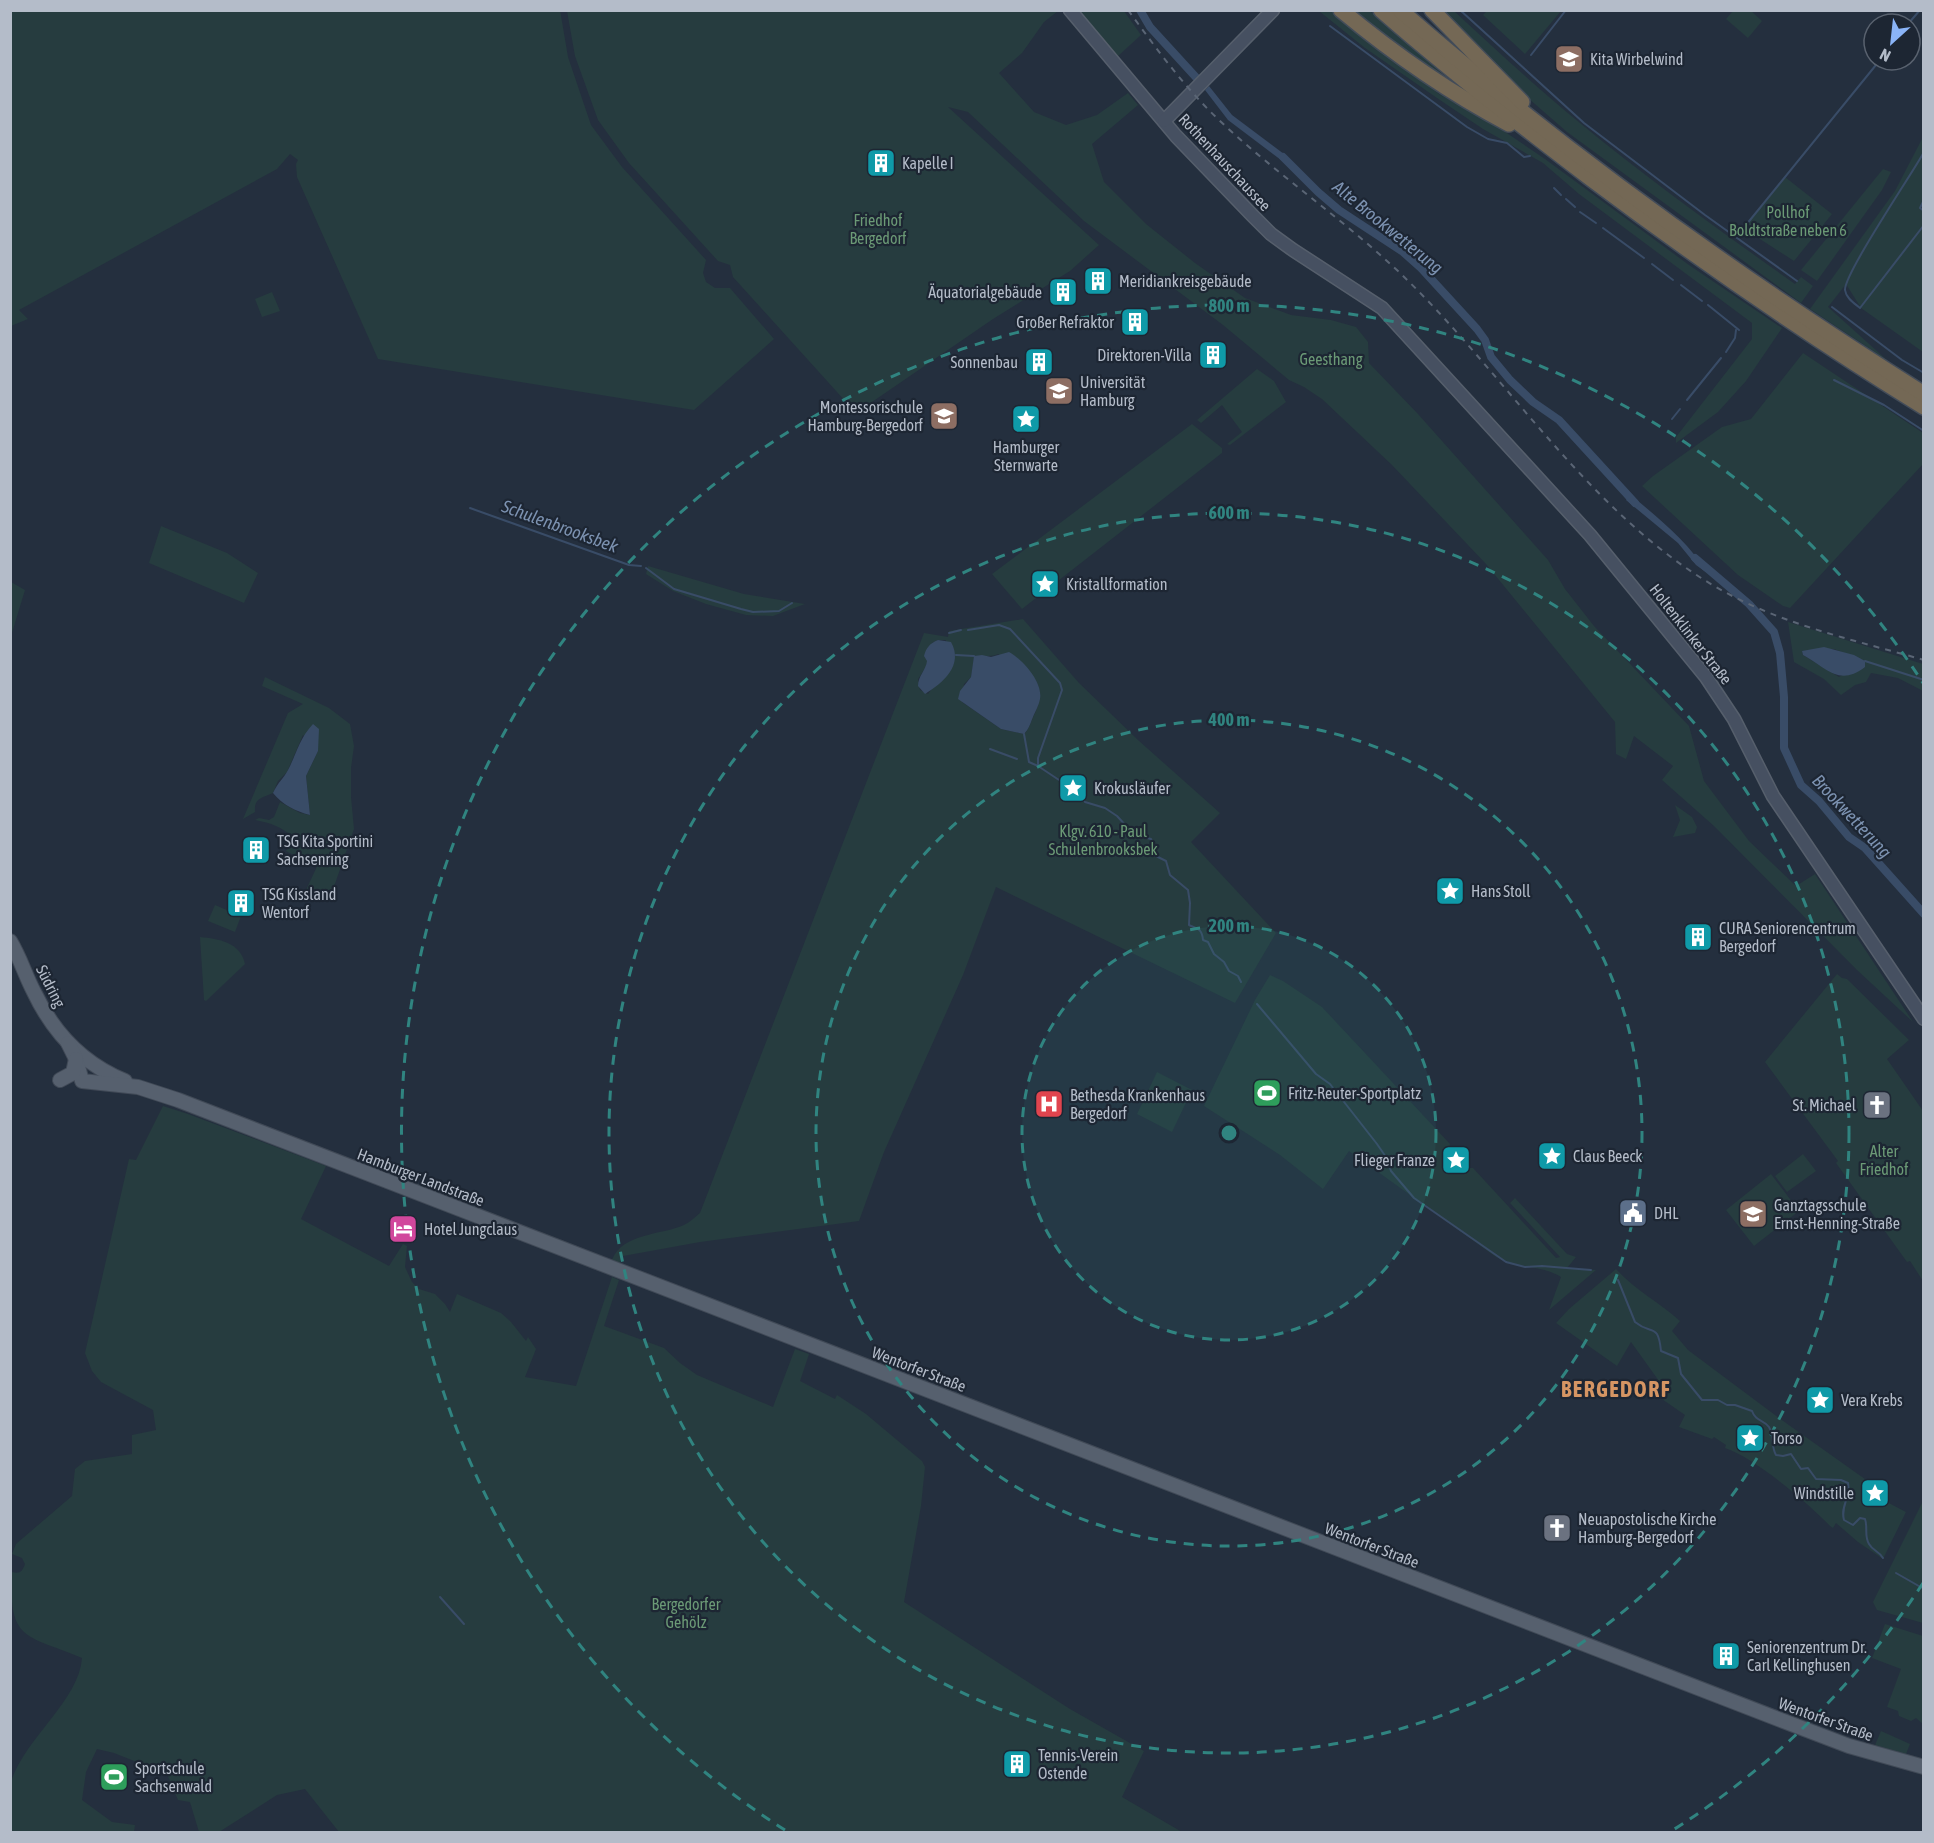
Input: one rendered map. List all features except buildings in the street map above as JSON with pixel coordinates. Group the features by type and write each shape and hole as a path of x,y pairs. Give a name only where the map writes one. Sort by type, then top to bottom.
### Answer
{"highway":[{"path":"1341,10 1406,62 1453,94 1545,136"},
{"path":"1381,10 1714,268 1923,407"},
{"path":"1400,10 1545,136 1795,310 1923,394"},
{"path":"1432,10 1505,83 1545,136"}],"main road":[{"name":"Rothenhauschaussee","path":"1070,10 1164,122 1271,234 1382,308"},
{"path":"1164,122 1273,10"},
{"name":"Holtenklinker Straße","path":"1382,308 1590,535 1706,677 1734,719 1759,772 1784,813 1923,1018"},
{"name":"Südring","path":"10,941 39,1002 58,1032 82,1060 138,1087"},
{"path":"60,1080 73,1073 82,1060"},
{"name":"Hamburger Landstraße","path":"82,1060 83,1081 138,1087 186,1103 811,1346"},
{"name":"Wentorfer Straße","path":"811,1346 1786,1722 1850,1746 1923,1767"}],"green space":[{"path":"560,10 568,57 591,125 622,167 706,260 703,273 706,282 715,288 730,288 774,339 694,410 378,359 297,177 298,160 290,154 277,169 19,310 28,319 11,326 11,11"},
{"path":"1750,10 1762,21 1748,38 1726,19 1733,11"},
{"name":"Friedhof Bergedorf","path":"567,11 1058,11 1044,22 1022,53 999,73 1034,112 1066,125 1097,115 1128,93 1138,105 1092,144 1104,182 1146,224 1195,263 1245,298 1291,315 1331,320 1356,327 1368,342 1369,363 1418,414 1548,560 1565,589 1594,626 1689,726 1704,781 1749,841 1796,886 1815,874 1913,1022 1857,970 1714,826 1662,780 1673,766 1634,736 1626,759 1616,754 1615,722 1486,564 1392,465 1322,399 1289,380 1223,325 1084,221 968,112 948,107 1099,245 1070,271 993,319 856,413 733,277 730,265 718,261 629,163 598,120 575,56"},
{"path":"1079,11 1124,11 1141,35 1118,56"},
{"path":"1319,11 1333,11 1439,94 1489,121 1545,159 1689,265 1782,328 1746,381 1718,412 1676,443 1676,437 1752,339 1752,323 1579,194 1543,163 1483,129 1437,98 1365,48"},
{"path":"1350,11 1370,11 1468,96"},
{"path":"1439,11 1454,11 1564,109 1632,165 1686,205 1795,284 1801,277 1813,286 1801,303 1567,132 1528,98"},
{"path":"1487,11 1561,11 1525,54 1483,15"},
{"path":"1923,137 1923,352 1861,308 1846,284 1828,307 1888,361 1810,309 1895,191"},
{"path":"1883,169 1891,172 1882,190 1817,281 1801,270"},
{"name":"Pollhof Boldtstraße neben 6","path":"1785,177 1832,214 1794,261 1743,228"},
{"path":"272,292 280,311 262,317 255,299"},
{"path":"1803,353 1923,433 1923,464 1790,608 1783,606 1738,575 1642,486 1722,427 1751,419"},
{"path":"1257,369 1274,381 1286,402 1230,445 1227,444 1242,432 1222,405 1201,423 1197,420"},
{"path":"1192,424 1222,448 1222,453 1022,609 992,574"},
{"path":"161,526 227,553 258,573 244,603 149,563"},
{"path":"648,566 744,594 805,604 773,616 746,615 706,604 673,591 646,574"},
{"path":"11,582 25,590 11,636"},
{"name":"Klgv. 610 - Paul Schulenbrooksbek","path":"1023,619 1079,683 1138,740 1220,813 1191,842 1276,933 1235,1003 996,887 963,975 884,1152 859,1221 700,1242 623,1256 619,1263 612,1260 617,1251 633,1240 684,1225 700,1213 924,633 948,637 949,631","holes":["946,640 933,687 928,694 920,690 918,679 926,667 932,643","998,654 1025,670 1037,683 1039,701 1024,734 1001,729 962,702 964,684 971,677 974,658"]},
{"path":"1788,622 1923,664 1923,691 1898,678 1871,673 1866,682 1855,685 1841,695 1824,679 1794,662","holes":["1834,649 1865,661 1839,677 1803,655 1802,651"]},
{"path":"265,677 329,708 350,724 354,746 351,797 354,829 329,901 305,892 321,855 314,866 286,851 294,838 290,834 276,826 255,820 259,818 269,820 274,817 280,802 300,813 310,815 306,776 318,751 303,735 287,772 278,781 273,793 260,799 256,804 255,812 243,819 288,713 303,704 262,686"},
{"path":"1675,805 1692,817 1697,827 1695,833 1673,837 1680,820"},
{"path":"215,905 241,916 235,932 208,921"},
{"path":"200,937 234,946 245,964 206,1001 204,1000"},
{"name":"Alter Friedhof","path":"1837,974 1847,979 1909,1040 1887,1059 1923,1111 1923,1281 1910,1261 1907,1262 1836,1163 1838,1161 1765,1062","holes":["1875,1091 1885,1099 1888,1107 1885,1118 1879,1118 1872,1109 1867,1111 1864,1108 1869,1103 1870,1094"]},
{"path":"1270,975 1322,1007 1450,1144 1449,1151 1465,1168 1473,1168 1556,1258 1560,1257 1510,1203 1515,1198 1567,1254 1576,1257 1567,1268 1596,1270 1549,1310 1561,1277 1546,1270 1504,1261 1496,1257 1349,1151 1323,1189 1280,1155 1204,1106 1255,1000"},
{"path":"1157,1072 1192,1090 1172,1132 1137,1114"},
{"name":"Bergedorfer Gehölz","path":"163,1106 326,1166 301,1219 389,1266 403,1244 407,1246 405,1267 412,1282 419,1289 435,1294 450,1312 457,1294 501,1313 526,1341 528,1337 536,1349 525,1377 576,1386 612,1277 619,1280 604,1326 664,1348 697,1375 773,1407 795,1349 809,1354 800,1381 835,1399 837,1395 866,1414 922,1461 925,1467 921,1506 904,1602 1070,1709 1144,1751 1122,1797 1182,1832 339,1832 305,1789 277,1795 219,1832 199,1832 190,1802 178,1800 167,1774 114,1753 97,1749 86,1772 82,1800 112,1822 135,1825 134,1832 11,1832 9,1800 11,1782 27,1751 62,1705 79,1674 82,1658 35,1639 25,1633 18,1624 12,1595 12,1572 20,1572 25,1564 22,1558 12,1554 16,1544 72,1496 75,1469 85,1461 132,1454 132,1435 156,1430 153,1410 101,1382 92,1371 85,1353 129,1159 136,1160"},
{"path":"1803,1154 1816,1171 1787,1192 1775,1176"},
{"path":"1771,1174 1799,1211 1754,1246 1726,1210"},
{"path":"1616,1269 1680,1321 1672,1331 1688,1350 1886,1494 1883,1500 1906,1512 1883,1559 1836,1523 1833,1528 1830,1526 1780,1482 1751,1461 1725,1448 1726,1445 1714,1437 1712,1439 1679,1427 1685,1415 1659,1397 1664,1388 1631,1342 1617,1366 1556,1323"},
{"path":"1923,1501 1924,1623 1877,1610 1873,1602"},
{"path":"1885,1624 1923,1636 1923,1724 1916,1718 1911,1721 1899,1716 1898,1711 1887,1707 1901,1669 1872,1658"},
{"path":"1881,1731 1910,1744 1906,1754 1875,1745"}],"water":[{"path":"1209,86 1232,115 1288,157 1289,166 1228,120 1205,90"},
{"path":"1631,495 1682,541 1707,573 1696,565 1678,543 1626,500"},
{"path":"938,640 951,642 955,658 945,679 925,694 918,686 927,661 924,656 929,646"},
{"path":"1824,647 1854,655 1865,661 1865,667 1856,673 1840,675 1826,670 1803,655 1802,651"},
{"path":"1009,652 1031,672 1040,692 1038,706 1024,734 1001,729 958,699 960,691 971,677 974,656 991,657"},
{"path":"313,724 319,729 318,751 306,776 310,815 290,807 273,793 288,770 304,735"}],"waterway":[{"name":"Alte Brookwetterung","path":"1140,10 1150,27 1203,85"},
{"path":"1460,10 1584,123 1705,215 1797,281"},
{"path":"1531,55 1566,10"},
{"path":"1330,26 1467,127 1488,139 1507,143 1524,157 1530,156"},
{"path":"1746,225 1870,72"},
{"path":"1924,152 1848,280 1845,290 1847,295 1860,308 1924,225"},
{"name":"Alte Brookwetterung","path":"1283,157 1339,210 1403,252 1421,268 1477,329 1485,340 1491,357 1510,380 1533,402 1559,420 1635,503"},
{"path":"1554,188 1561,195"},
{"path":"1566,199 1575,207"},
{"path":"1924,200 1920,208 1924,211"},
{"path":"1580,212 1596,223"},
{"path":"1603,228 1644,258"},
{"path":"1652,264 1673,280"},
{"path":"1681,285 1702,301"},
{"path":"1708,305 1739,330"},
{"path":"1832,307 1902,360 1924,373"},
{"path":"1726,352 1735,338 1736,330"},
{"path":"1687,400 1721,358"},
{"path":"1834,380 1884,405 1924,431"},
{"path":"1672,419 1680,409"},
{"name":"Schulenbrooksbek","path":"470,508 629,565 641,566"},
{"name":"Brookwetterung","path":"1695,558 1749,604 1774,632 1780,653 1784,697 1784,748 1801,785 1819,801 1849,837 1865,848 1924,914"},
{"name":"Schulenbrooksbek","path":"646,568 674,589 753,612 779,611 792,603"},
{"name":"Schulenbrooksbek","path":"968,630 999,625 1010,629 1060,683 1062,690 1038,758 1038,766 1077,792 1085,802 1105,808 1117,816 1128,828 1138,830 1151,839 1155,846 1154,855 1166,861 1170,875 1188,890 1189,925 1201,931 1203,940 1208,942 1214,954 1224,962 1229,971 1238,976 1241,982"},
{"name":"Schulenbrooksbek","path":"949,633 961,630"},
{"path":"956,655 974,656"},
{"path":"1865,661 1924,680"},
{"path":"1024,734 1029,762 1038,766"},
{"path":"990,749 1017,759"},
{"name":"Schulenbrooksbek","path":"1257,1004 1316,1074 1330,1084 1377,1144 1386,1157 1391,1171 1414,1198 1506,1262 1525,1267 1591,1270"},
{"name":"Schulenbrooksbek","path":"1618,1280 1635,1322 1656,1333 1661,1351 1678,1358 1681,1374 1702,1400 1718,1400 1727,1405 1735,1405 1752,1411 1769,1427 1776,1455 1791,1454 1801,1469 1808,1468 1816,1479 1841,1480 1848,1483 1849,1488 1843,1510 1844,1520 1853,1525 1860,1518 1865,1519 1868,1541 1883,1558"},
{"name":"Schulenbrooksbek","path":"1896,1573 1924,1589"},
{"path":"440,1597 464,1624"}],"railway":[{"path":"1128,10 1171,67 1206,107 1263,159 1355,233 1400,273 1439,312 1587,481 1627,520 1670,556 1716,587 1765,611 1817,630 1924,660"}],"place":[{"name":"Kita Wirbelwind","path":"1569,59"},
{"name":"Kapelle I","path":"881,163"},
{"name":"Meridiankreisgebäude","path":"1098,281"},
{"name":"Äquatorialgebäude","path":"1063,292"},
{"name":"Großer Refraktor","path":"1135,322"},
{"name":"Direktoren-Villa","path":"1213,355"},
{"name":"Sonnenbau","path":"1039,362"},
{"name":"Universität Hamburg","path":"1059,391"},
{"name":"Montessorischule Hamburg-Bergedorf","path":"944,416"},
{"name":"Hamburger Sternwarte","path":"1026,419"},
{"name":"Kristallformation","path":"1045,584"},
{"name":"Krokusläufer","path":"1073,788"},
{"name":"TSG Kita Sportini Sachsenring","path":"256,850"},
{"name":"Hans Stoll","path":"1450,891"},
{"name":"TSG Kissland Wentorf","path":"241,903"},
{"name":"CURA Seniorencentrum Bergedorf","path":"1698,937"},
{"name":"Fritz-Reuter-Sportplatz","path":"1267,1093"},
{"name":"Bethesda Krankenhaus Bergedorf","path":"1049,1104"},
{"name":"St. Michael","path":"1877,1105"},
{"name":"Claus Beeck","path":"1552,1156"},
{"name":"Flieger Franze","path":"1456,1160"},
{"name":"DHL","path":"1633,1213"},
{"name":"Ganztagsschule Ernst-Henning-Straße","path":"1753,1214"},
{"name":"Hotel Jungclaus","path":"403,1229"},
{"name":"Vera Krebs","path":"1820,1400"},
{"name":"Torso","path":"1750,1438"},
{"name":"Windstille","path":"1875,1493"},
{"name":"Neuapostolische Kirche Hamburg-Bergedorf","path":"1557,1528"},
{"name":"Seniorenzentrum Dr. Carl Kellinghusen","path":"1726,1656"},
{"name":"Tennis-Verein Ostende","path":"1017,1764"},
{"name":"Sportschule Sachsenwald","path":"114,1777"}],"district":[{"name":"BERGEDORF","path":"1616,1389"}],"park label":[{"name":"Geesthang","path":"1331,359"}]}
